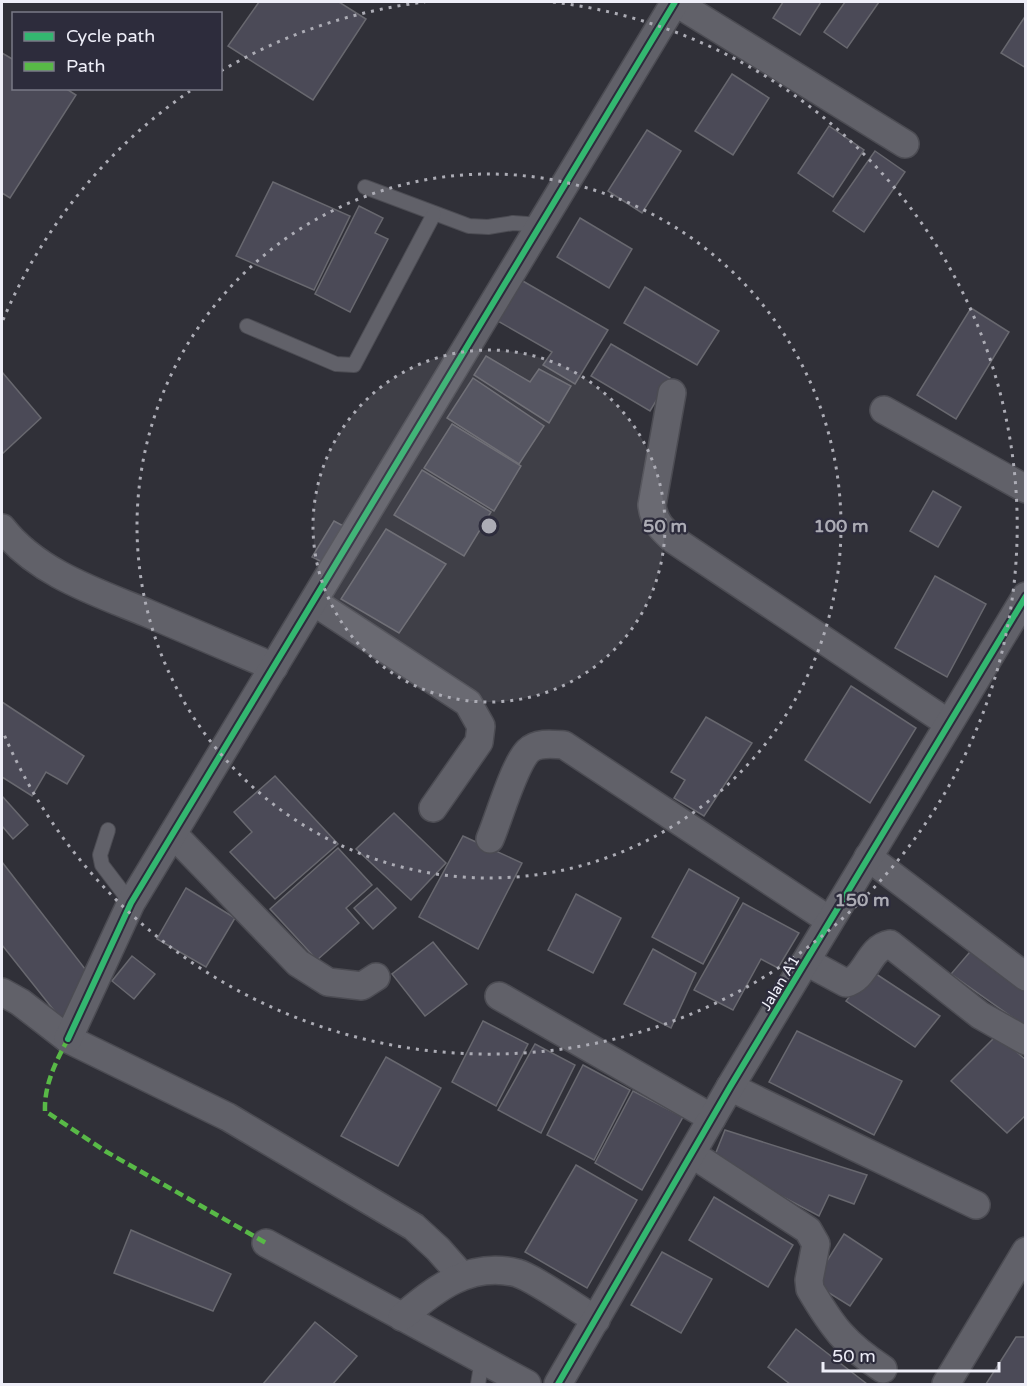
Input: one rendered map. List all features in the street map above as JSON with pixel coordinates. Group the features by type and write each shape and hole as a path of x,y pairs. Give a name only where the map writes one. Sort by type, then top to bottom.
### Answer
{"street":[{"path":"68,1039 131,903 675,2 905,144"},
{"path":"672,393 651,505 654,519 661,528 674,540 948,723"},
{"path":"884,410 1026,489"},
{"path":"2,528 10,539 41,564 75,583 274,667"},
{"name":"Jalan A1","path":"558,1384 730,1087 1026,596"},
{"path":"314,602 468,703 481,726 479,742 433,808"},
{"path":"490,839 521,763 529,750 546,743 564,745 830,920"},
{"path":"173,834 298,963 328,982 362,986 376,977"},
{"path":"868,857 1026,977"},
{"path":"807,962 846,983 858,977 876,951 890,944 980,1015 1026,1041"},
{"path":"2,992 20,1002 68,1039 228,1118 414,1227 446,1257 461,1275"},
{"path":"499,996 712,1118"},
{"path":"730,1087 976,1205"},
{"path":"692,1154 808,1230 816,1244 809,1280 810,1289 839,1334 853,1349 883,1369"},
{"path":"266,1243 402,1317 480,1372 527,1384"},
{"path":"946,1384 1017,1288 1026,1251"},
{"path":"402,1317 435,1289 461,1275 488,1270 518,1273 596,1320"}],"lane":[{"path":"365,187 469,226 541,225"},
{"path":"247,326 336,364 354,364 434,214"},
{"path":"108,830 100,855 102,865 131,903"}],"building":[{"path":"259,2 339,2 366,19 313,100 228,46"},
{"path":"783,2 821,2 800,35 773,18"},
{"path":"845,2 879,2 847,48 824,32"},
{"path":"1026,15 1026,68 1001,53"},
{"path":"2,53 12,59 12,90 68,90 76,95 10,198 2,193"},
{"path":"732,74 769,98 733,155 695,131"},
{"path":"829,126 864,150 833,197 798,173"},
{"path":"647,130 681,151 642,213 608,191"},
{"path":"875,151 905,172 864,232 833,211"},
{"path":"273,182 350,216 314,290 236,256"},
{"path":"359,206 383,218 375,233 388,239 350,312 315,294"},
{"path":"580,218 632,249 609,288 557,257"},
{"path":"521,280 608,330 575,384 543,365 552,352 496,320"},
{"path":"645,287 719,331 697,365 624,323"},
{"path":"971,308 1009,332 956,419 917,395"},
{"path":"611,344 670,378 650,411 591,376"},
{"path":"486,356 530,382 539,369 571,386 549,423 474,375"},
{"path":"2,372 41,418 2,454"},
{"path":"473,378 544,426 519,464 447,418"},
{"path":"452,424 521,466 494,511 424,468"},
{"path":"422,470 491,512 464,556 394,515"},
{"path":"933,491 961,507 938,547 910,531"},
{"path":"334,521 349,529 328,565 312,557"},
{"path":"386,529 446,564 399,633 341,599"},
{"path":"935,576 986,604 947,677 895,648"},
{"path":"851,686 916,728 870,803 805,760"},
{"path":"2,702 84,756 67,784 46,772 32,796 2,777"},
{"path":"706,717 752,743 704,816 674,798 685,780 671,772"},
{"path":"275,776 338,844 275,899 230,852 252,832 234,812"},
{"path":"2,796 28,825 13,839 2,826"},
{"path":"394,813 446,863 411,900 356,849"},
{"path":"463,836 522,863 478,949 419,917"},
{"path":"338,848 372,885 346,908 359,923 317,960 270,909"},
{"path":"2,862 89,974 64,1023 2,945"},
{"path":"689,869 739,898 703,964 652,937"},
{"path":"186,888 235,918 206,967 157,939"},
{"path":"377,888 396,908 373,929 354,908"},
{"path":"576,894 621,918 593,973 548,950"},
{"path":"743,903 799,933 778,968 761,959 733,1010 694,990"},
{"path":"433,942 467,984 425,1016 392,974"},
{"path":"975,946 1026,983 1026,1027 951,974"},
{"path":"653,949 696,973 671,1028 624,1004"},
{"path":"132,956 155,974 134,999 112,981"},
{"path":"870,970 940,1016 915,1047 846,1001"},
{"path":"483,1021 528,1044 496,1106 452,1082"},
{"path":"797,1031 902,1081 874,1135 769,1082"},
{"path":"997,1035 1026,1060 1026,1115 1007,1133 951,1081"},
{"path":"535,1044 575,1065 541,1133 498,1110"},
{"path":"386,1057 441,1088 398,1166 341,1136"},
{"path":"583,1065 630,1090 594,1160 547,1135"},
{"path":"633,1091 683,1117 642,1190 595,1163"},
{"path":"725,1130 867,1175 854,1204 829,1195 819,1216 713,1160"},
{"path":"576,1165 637,1200 587,1288 525,1252"},
{"path":"714,1197 793,1245 768,1287 689,1240"},
{"path":"131,1230 231,1274 213,1311 114,1273"},
{"path":"844,1234 882,1259 850,1306 813,1283"},
{"path":"662,1252 712,1279 681,1333 631,1305"},
{"path":"315,1322 357,1356 333,1384 263,1384"},
{"path":"796,1329 867,1384 790,1384 768,1367"},
{"path":"1016,1337 1026,1337 1026,1384 986,1384"}],"marked path":[{"path":"68,1039 55,1065 46,1092 45,1111 105,1151 266,1243"}],"cycle path":[{"path":"68,1039 131,903 675,2"},
{"path":"558,1384 730,1087 1026,596"}]}
